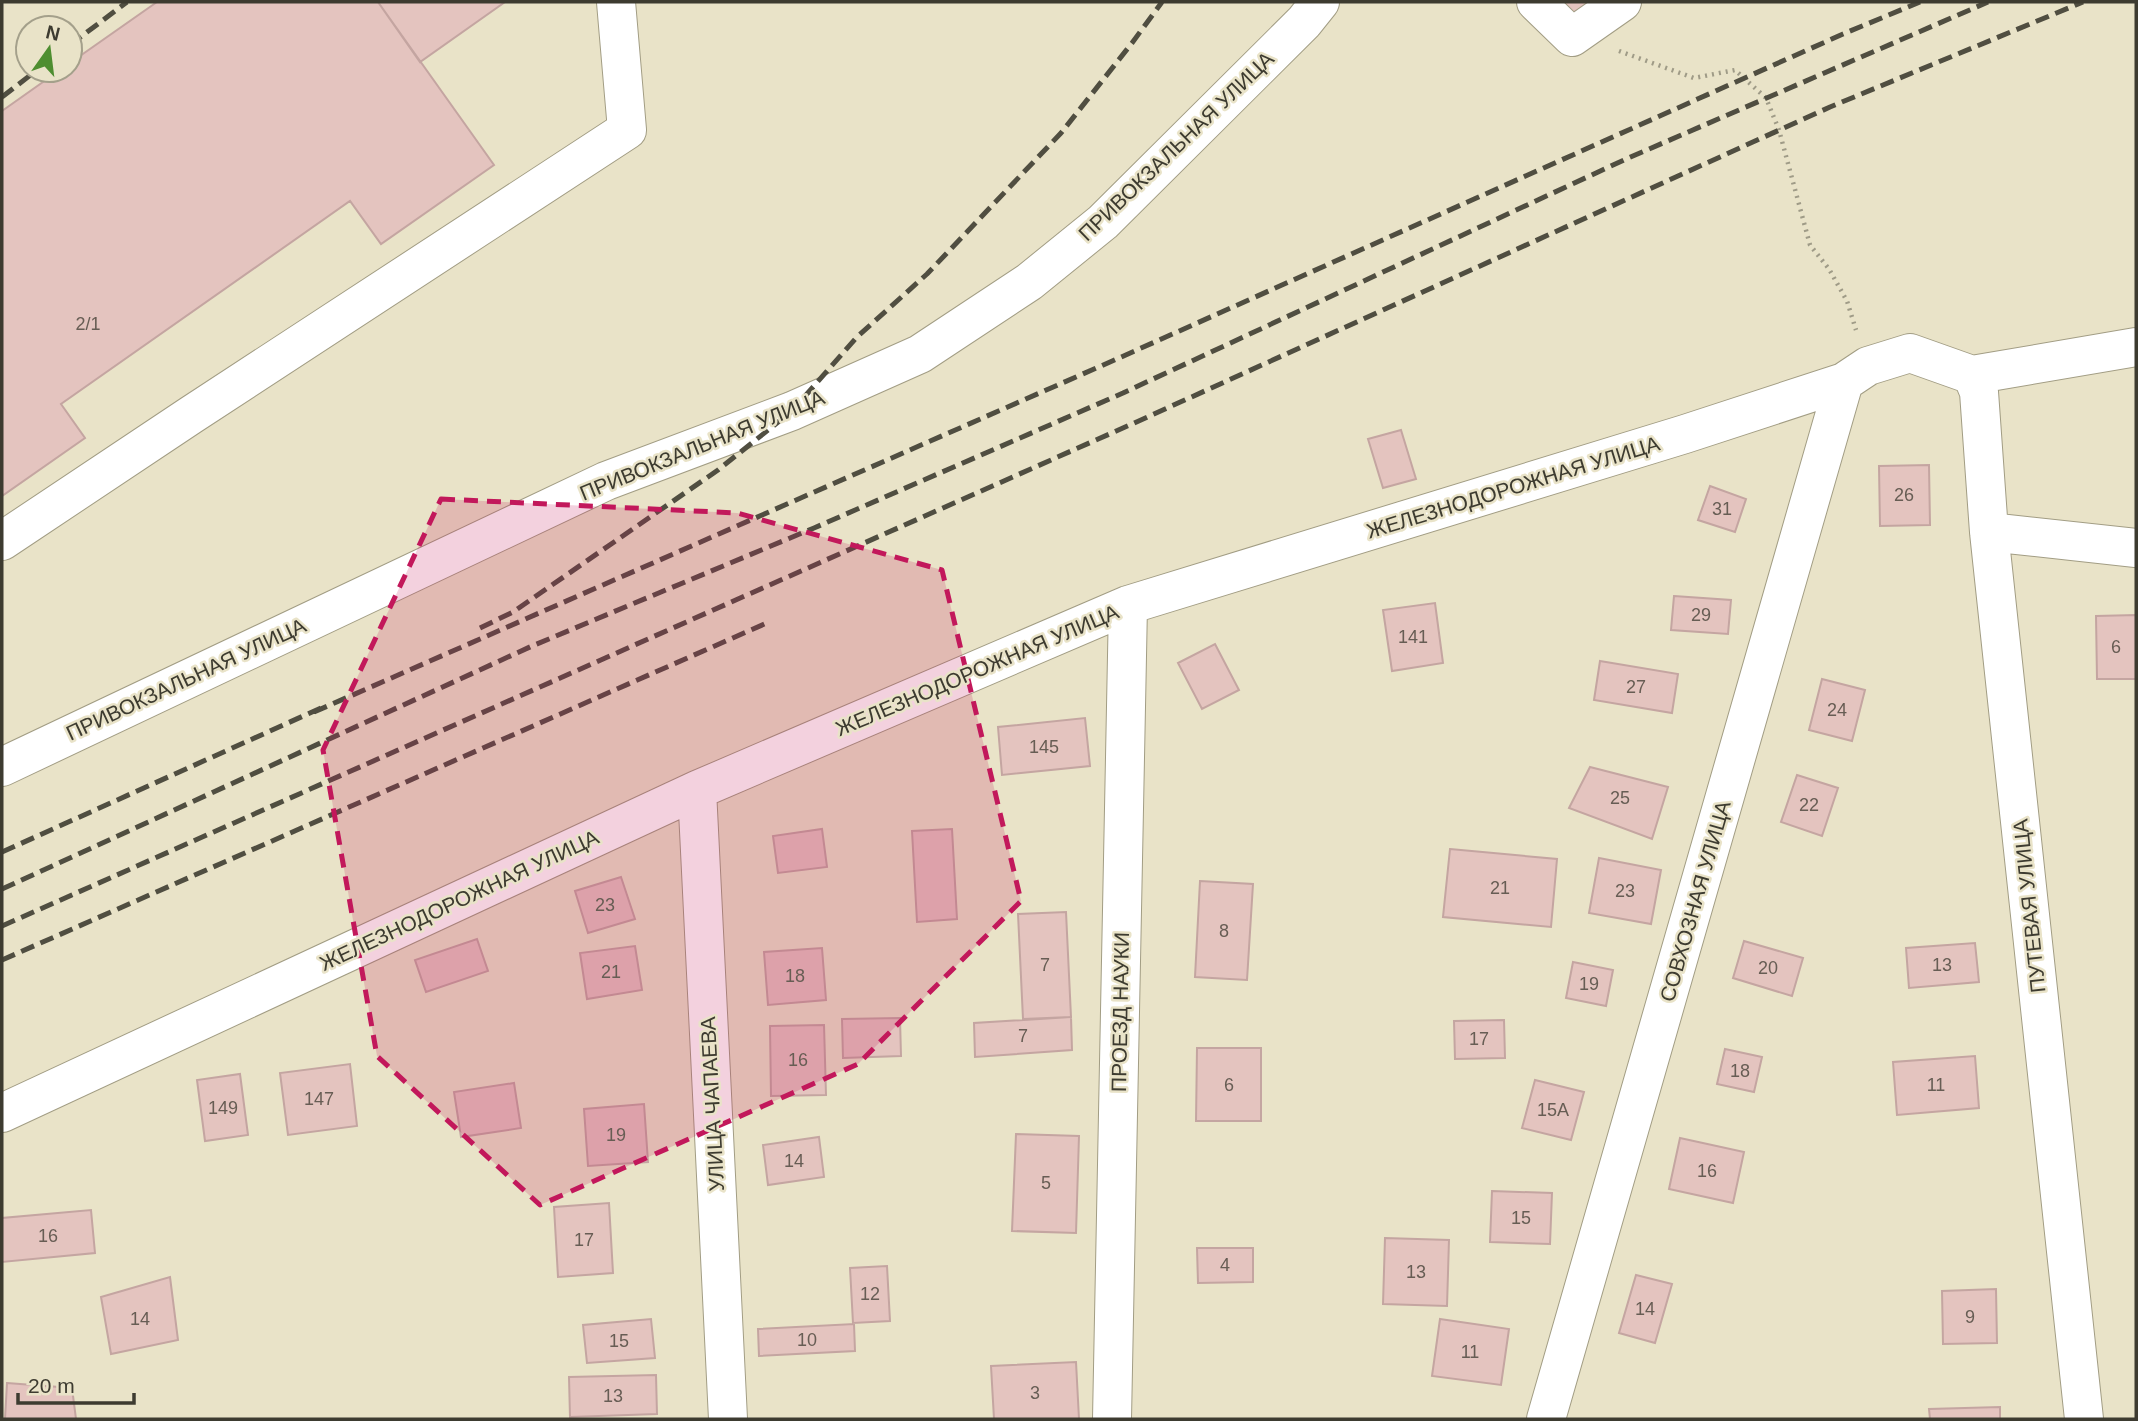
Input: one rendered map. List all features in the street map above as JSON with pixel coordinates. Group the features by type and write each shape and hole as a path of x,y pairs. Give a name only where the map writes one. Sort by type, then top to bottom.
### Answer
{"street":[{"path":"2,541 627,130 616,2"},
{"name":"ПРИВОКЗАЛЬНАЯ УЛИЦА","path":"2,767 606,481 792,411 919,354 1029,282 1103,222 1240,87 1320,2"},
{"path":"1536,2 1572,37 1622,2"},
{"path":"1975,384 2136,347"},
{"name":"ЖЕЛЕЗНОДОРОЖНАЯ УЛИЦА","path":"2,1113 697,790 1128,606 1685,434 1910,353 1975,384"},
{"name":"СОВХОЗНАЯ УЛИЦА","path":"1546,1419 1856,374"},
{"name":"ПУТЕВАЯ УЛИЦА","path":"1975,384 2084,1419"},
{"path":"1990,532 2136,548"},
{"name":"ПРОЕЗД НАУКИ","path":"1112,1419 1128,606"},
{"name":"УЛИЦА ЧАПАЕВА","path":"697,790 728,1419"}],"path":[{"path":"1572,37 1642,57 1693,78 1735,70 1766,98 1779,130 1810,245 1829,269 1847,301 1855,325 1856,374"}],"highlighted area":[{"path":"441,499 737,513 942,570 1021,901 858,1064 540,1205 377,1056 323,750"}],"building":[{"path":"157,2 378,2 494,165 381,244 350,201 61,404 85,438 2,496 2,111 40,84 84,84 84,53"},
{"path":"378,2 505,2 420,62"},
{"path":"1537,2 1596,2 1572,29"},
{"path":"1401,430 1416,479 1383,488 1368,439"},
{"path":"1929,465 1930,525 1880,526 1879,466"},
{"path":"1710,486 1746,499 1735,532 1698,520"},
{"path":"1674,596 1731,600 1728,634 1671,630"},
{"path":"1435,603 1443,663 1392,671 1383,610"},
{"path":"2136,615 2136,679 2097,679 2096,616"},
{"path":"1215,644 1239,690 1202,709 1178,663"},
{"path":"1600,661 1678,674 1672,713 1594,700"},
{"path":"1822,679 1865,690 1852,741 1809,730"},
{"path":"1085,718 1090,766 1002,775 998,727"},
{"path":"1590,767 1668,787 1652,839 1569,808"},
{"path":"1797,775 1838,788 1822,836 1781,822"},
{"path":"822,829 827,867 778,873 773,836"},
{"path":"952,829 957,919 917,922 912,831"},
{"path":"1450,849 1557,859 1551,927 1443,917"},
{"path":"1599,858 1661,870 1651,924 1589,913"},
{"path":"621,877 635,919 588,933 575,891"},
{"path":"1200,881 1253,884 1247,980 1195,977"},
{"path":"1066,912 1071,1017 1023,1019 1018,914"},
{"path":"477,939 488,971 426,992 415,960"},
{"path":"1744,941 1803,958 1792,996 1733,978"},
{"path":"1975,943 1979,982 1909,988 1906,948"},
{"path":"635,946 642,990 587,999 580,953"},
{"path":"822,948 826,1000 768,1005 764,952"},
{"path":"1573,962 1613,970 1606,1006 1566,998"},
{"path":"1071,1017 1072,1050 975,1057 974,1023"},
{"path":"900,1018 901,1056 843,1058 842,1019"},
{"path":"1504,1020 1505,1058 1455,1059 1454,1021"},
{"path":"824,1025 826,1095 771,1096 770,1026"},
{"path":"1197,1048 1261,1048 1261,1121 1196,1121"},
{"path":"1725,1049 1762,1057 1754,1092 1717,1084"},
{"path":"1975,1056 1979,1108 1897,1115 1893,1062"},
{"path":"350,1064 357,1126 288,1135 280,1073"},
{"path":"240,1074 248,1135 205,1141 197,1080"},
{"path":"1535,1080 1584,1092 1571,1140 1522,1128"},
{"path":"514,1083 521,1128 461,1137 454,1092"},
{"path":"644,1104 648,1162 588,1166 584,1109"},
{"path":"1016,1134 1079,1136 1076,1233 1012,1231"},
{"path":"819,1137 824,1177 768,1185 763,1145"},
{"path":"1680,1138 1744,1152 1733,1203 1669,1189"},
{"path":"1492,1191 1552,1193 1550,1244 1490,1242"},
{"path":"609,1203 613,1273 558,1277 554,1207"},
{"path":"91,1210 95,1253 2,1262 2,1218"},
{"path":"1385,1238 1449,1240 1447,1306 1383,1304"},
{"path":"1197,1248 1253,1248 1253,1282 1198,1283"},
{"path":"887,1266 890,1321 853,1323 850,1268"},
{"path":"1636,1275 1672,1284 1655,1343 1619,1333"},
{"path":"170,1277 178,1340 111,1354 101,1297"},
{"path":"1996,1289 1997,1343 1943,1344 1942,1291"},
{"path":"651,1319 655,1358 587,1363 583,1325"},
{"path":"1440,1319 1509,1329 1501,1385 1432,1376"},
{"path":"854,1324 855,1351 759,1356 758,1329"},
{"path":"1076,1362 1079,1419 994,1419 991,1366"},
{"path":"656,1375 657,1414 570,1417 569,1377"},
{"path":"7,1383 72,1388 76,1419 5,1419"},
{"path":"2000,1407 2000,1419 1930,1419 1929,1409"}],"railway":[{"path":"84,34 127,2"},
{"path":"480,628 513,612 718,470 792,411 857,337 927,274 1061,133 1162,2"},
{"path":"314,712 1920,2"},
{"path":"2,889 532,646 814,528 1123,393 1626,159 1988,2"},
{"path":"2,926 1132,424 1830,107 2083,2"},
{"path":"2,97 19,84"},
{"path":"2,960 769,622"},
{"path":"2,852 321,708"}]}
